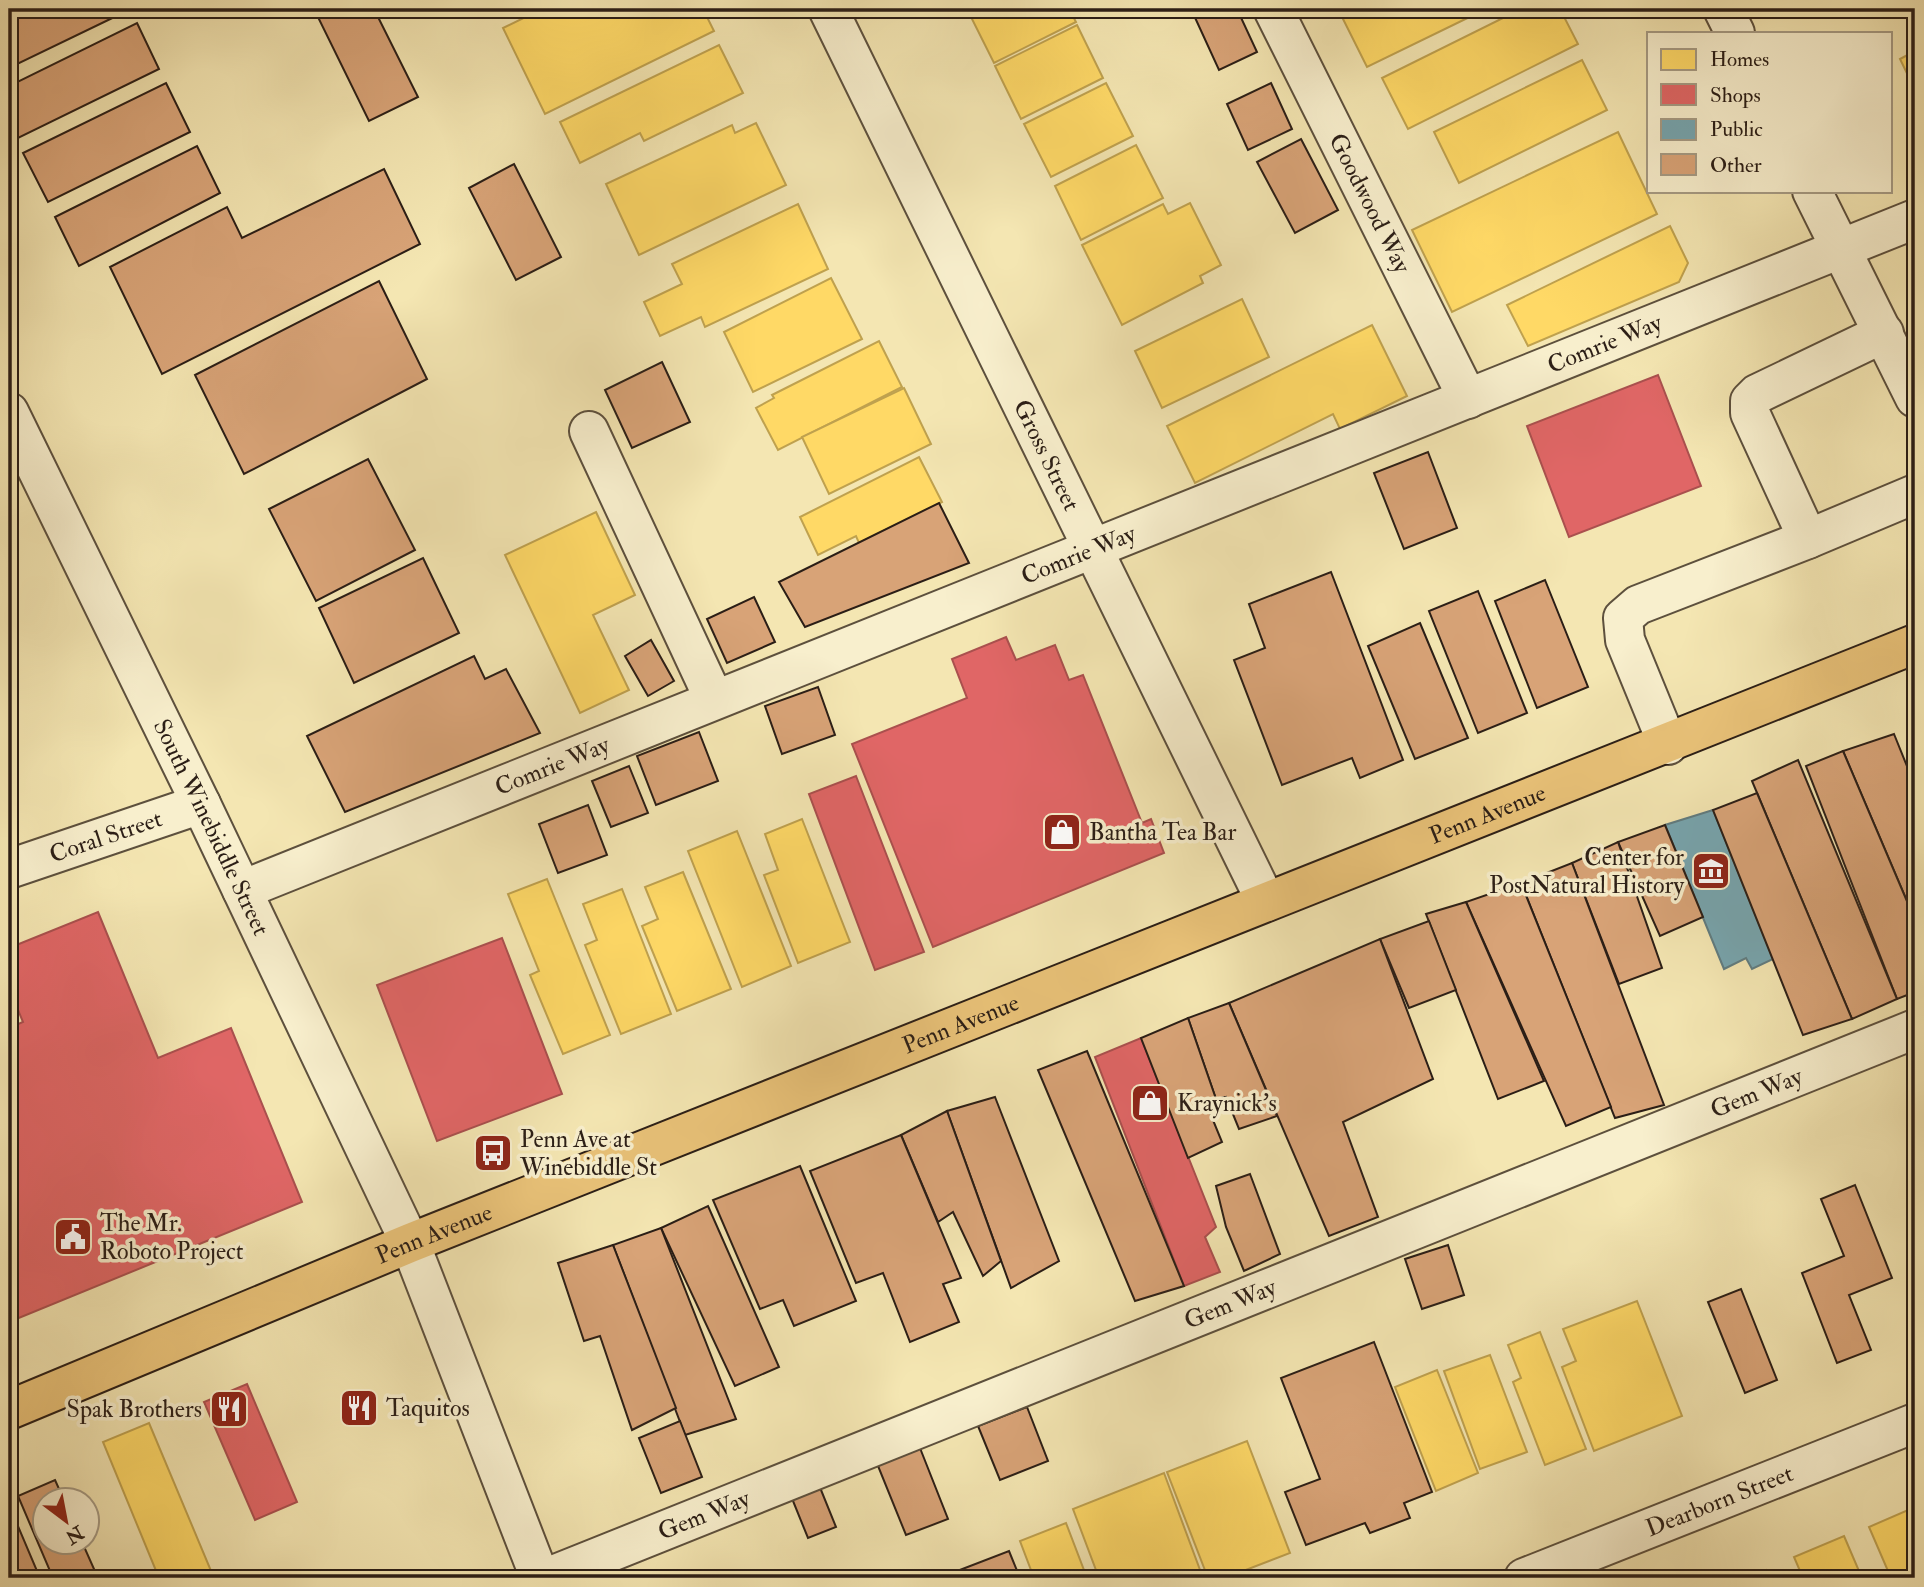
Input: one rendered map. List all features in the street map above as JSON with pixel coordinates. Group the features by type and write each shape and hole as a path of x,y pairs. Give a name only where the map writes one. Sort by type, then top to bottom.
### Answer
{"main road":[{"name":"Penn Avenue","path":"9,1410 410,1244 1266,902 1668,745 1915,644"}],"street":[{"name":"Gross Street","path":"828,9 1266,902"},
{"name":"Goodwood Way","path":"1273,9 1468,399"},
{"path":"1723,9 1734,32"},
{"path":"1812,192 1915,398"},
{"name":"Comrie Way","path":"242,890 1915,219"},
{"path":"1808,540 1750,412 1750,401 1757,394 1884,333"},
{"name":"South Winebiddle Street","path":"9,412 201,804 410,1244 540,1578"},
{"path":"589,430 714,699"},
{"path":"1668,745 1625,640 1623,618 1638,605 1808,540 1915,494"},
{"name":"Coral Street","path":"9,869 201,804"},
{"name":"Gem Way","path":"546,1578 1915,1029"},
{"name":"Dearborn Street","path":"1524,1578 1915,1423"}],"building: Homes":[{"path":"542,9 703,9 714,31 545,114 503,28"},
{"path":"967,9 1069,9 1076,22 994,63"},
{"path":"1338,9 1486,9 1367,67"},
{"path":"1521,9 1560,9 1578,44 1408,129 1382,78"},
{"path":"1077,25 1103,78 1021,119 995,66"},
{"path":"719,45 743,93 644,141 640,133 580,163 560,122"},
{"path":"1915,51 1915,90 1900,59"},
{"path":"1582,60 1607,110 1459,183 1434,132"},
{"path":"1106,83 1133,136 1051,177 1024,124"},
{"path":"756,123 786,185 639,255 606,184 732,125 735,133"},
{"path":"1618,132 1657,214 1452,312 1412,230"},
{"path":"1136,145 1163,198 1081,240 1055,186"},
{"path":"1190,203 1221,265 1200,276 1203,283 1122,325 1082,245 1163,204 1168,214"},
{"path":"798,204 828,269 705,327 701,317 660,336 644,302 682,284 672,264"},
{"path":"1670,226 1688,263 1679,282 1528,346 1507,305"},
{"path":"831,278 862,339 753,392 724,332"},
{"path":"1242,299 1269,357 1162,408 1135,351"},
{"path":"1372,325 1407,396 1340,429 1333,414 1195,483 1167,426"},
{"path":"879,341 902,387 778,450 756,408 774,398 772,395"},
{"path":"904,388 931,444 829,494 802,437"},
{"path":"919,457 942,502 859,543 856,536 818,555 800,517"},
{"path":"596,512 635,595 593,615 629,690 580,713 505,555"},
{"path":"802,819 850,942 798,963 764,875 778,870 765,834"},
{"path":"737,831 791,966 742,987 688,851"},
{"path":"683,872 731,989 677,1011 642,926 658,919 645,887"},
{"path":"547,879 610,1035 563,1054 530,975 539,971 508,894"},
{"path":"622,889 671,1014 621,1034 585,945 597,940 583,904"},
{"path":"1637,1301 1682,1416 1594,1451 1562,1367 1576,1361 1563,1329"},
{"path":"1540,1332 1586,1449 1545,1465 1513,1382 1521,1378 1508,1345"},
{"path":"1490,1355 1527,1452 1480,1469 1444,1371"},
{"path":"1437,1370 1478,1473 1436,1491 1395,1387"},
{"path":"149,1423 214,1578 159,1578 103,1442"},
{"path":"1247,1441 1290,1553 1225,1578 1208,1578 1167,1472"},
{"path":"1164,1473 1203,1578 1099,1578 1073,1509"},
{"path":"1915,1507 1915,1578 1891,1578 1869,1527"},
{"path":"1066,1523 1087,1578 1034,1578 1020,1541"},
{"path":"1844,1536 1862,1578 1803,1578 1794,1557"},
{"path":"1766,1570 1769,1578 1747,1578"}],"building: Shops":[{"path":"1658,375 1701,486 1569,537 1527,426"},
{"path":"1006,637 1016,660 1055,645 1069,680 1083,675 1142,823 1151,819 1164,853 933,947 852,744 967,698 952,659"},
{"path":"856,776 924,952 875,970 809,794"},
{"path":"98,912 158,1058 231,1028 302,1202 9,1322 9,1028 23,1022 9,988 9,948"},
{"path":"502,938 562,1094 437,1141 377,985"},
{"path":"1141,1038 1216,1227 1205,1237 1220,1272 1184,1286 1095,1057"},
{"path":"247,1384 297,1502 255,1520 204,1402"}],"building: Public":[{"name":"Center for PostNatural History","path":"1713,810 1773,959 1752,969 1746,958 1724,969 1665,825"}],"building: Other":[{"path":"9,9 131,9 9,68"},
{"path":"314,9 374,9 418,97 369,121"},
{"path":"1237,9 1257,52 1219,70 1192,11"},
{"path":"137,23 159,69 16,139 9,123 9,86"},
{"path":"166,83 190,132 48,202 23,153"},
{"path":"1271,83 1292,129 1248,150 1227,104"},
{"path":"1301,139 1338,210 1295,233 1257,162"},
{"path":"197,146 220,193 79,266 55,217"},
{"path":"514,164 561,257 516,280 469,188"},
{"path":"384,169 420,244 162,374 110,267 227,207 242,238"},
{"path":"379,281 427,379 244,474 195,375"},
{"path":"662,362 690,422 632,448 605,390"},
{"path":"1428,452 1457,528 1404,549 1374,473"},
{"path":"368,459 415,550 316,601 269,509"},
{"path":"939,503 969,563 805,627 779,582"},
{"path":"423,558 459,633 354,683 319,608"},
{"path":"1331,572 1403,760 1360,778 1352,758 1282,785 1234,660 1265,648 1249,604"},
{"path":"1545,580 1588,687 1537,708 1495,601"},
{"path":"1478,591 1527,713 1478,733 1429,611"},
{"path":"754,597 775,642 727,663 707,619"},
{"path":"1420,623 1468,738 1415,759 1368,646"},
{"path":"651,640 674,681 648,696 625,656"},
{"path":"474,656 485,679 506,669 540,733 345,812 307,736"},
{"path":"818,687 835,735 782,754 765,706"},
{"path":"699,732 718,781 656,805 637,756"},
{"path":"1894,734 1915,786 1915,920 1843,751"},
{"path":"1843,751 1915,920 1915,992 1897,999 1806,766"},
{"path":"1798,760 1897,999 1852,1019 1752,781"},
{"path":"629,766 648,813 611,827 592,781"},
{"path":"1757,793 1852,1019 1803,1035 1713,810"},
{"path":"588,805 607,855 558,873 539,824"},
{"path":"1665,825 1703,917 1660,936 1618,842"},
{"path":"1618,842 1662,968 1619,984 1572,863"},
{"path":"1572,863 1664,1105 1615,1118 1521,883"},
{"path":"1521,883 1611,1107 1566,1126 1466,902"},
{"path":"1466,902 1544,1081 1498,1099 1426,914"},
{"path":"1429,921 1456,990 1409,1008 1380,939"},
{"path":"1380,939 1433,1079 1343,1122 1378,1217 1329,1236 1229,1003"},
{"path":"1229,1003 1277,1116 1239,1129 1226,1097 1216,1099 1188,1018"},
{"path":"1188,1018 1216,1099 1208,1108 1222,1142 1188,1158 1141,1038"},
{"path":"1087,1051 1184,1286 1135,1301 1038,1070"},
{"path":"995,1097 1059,1261 1011,1288 947,1111"},
{"path":"947,1111 1001,1261 983,1276 953,1212 938,1222 901,1135"},
{"path":"901,1135 961,1278 943,1284 959,1322 910,1342 883,1273 856,1283 810,1171"},
{"path":"800,1166 856,1301 794,1326 783,1300 760,1309 713,1200"},
{"path":"1250,1174 1280,1254 1244,1271 1226,1227 1216,1186"},
{"path":"1855,1185 1892,1278 1849,1295 1871,1350 1837,1363 1802,1273 1844,1256 1821,1199"},
{"path":"708,1206 779,1367 735,1386 661,1228"},
{"path":"661,1228 736,1419 685,1435 613,1245"},
{"path":"613,1245 676,1408 632,1430 600,1336 584,1341 558,1263"},
{"path":"1448,1245 1464,1295 1422,1309 1405,1259"},
{"path":"1741,1289 1777,1380 1745,1393 1708,1302"},
{"path":"1374,1342 1432,1492 1404,1503 1410,1518 1370,1533 1365,1523 1306,1545 1285,1492 1320,1479 1281,1378"},
{"path":"1027,1407 1048,1461 1000,1480 978,1426"},
{"path":"680,1421 702,1477 661,1493 639,1438"},
{"path":"918,1443 948,1519 906,1535 876,1461"},
{"path":"55,1480 58,1486 41,1486"},
{"path":"819,1485 836,1527 808,1538 791,1496"},
{"path":"32,1490 32,1529 18,1496"},
{"path":"9,1505 40,1578 9,1578"},
{"path":"1009,1551 1020,1578 939,1578"},
{"path":"44,1556 88,1556 98,1578 53,1578"}],"place":[{"name":"Bantha Tea Bar","path":"1062,832"},
{"name":"Center for PostNatural History","path":"1711,871"},
{"name":"Kraynick's","path":"1150,1103"},
{"name":"Penn Ave at Winebiddle St","path":"493,1153"},
{"name":"The Mr. Roboto Project","path":"73,1237"},
{"name":"Taquitos","path":"359,1408"},
{"name":"Spak Brothers","path":"229,1409"}]}
